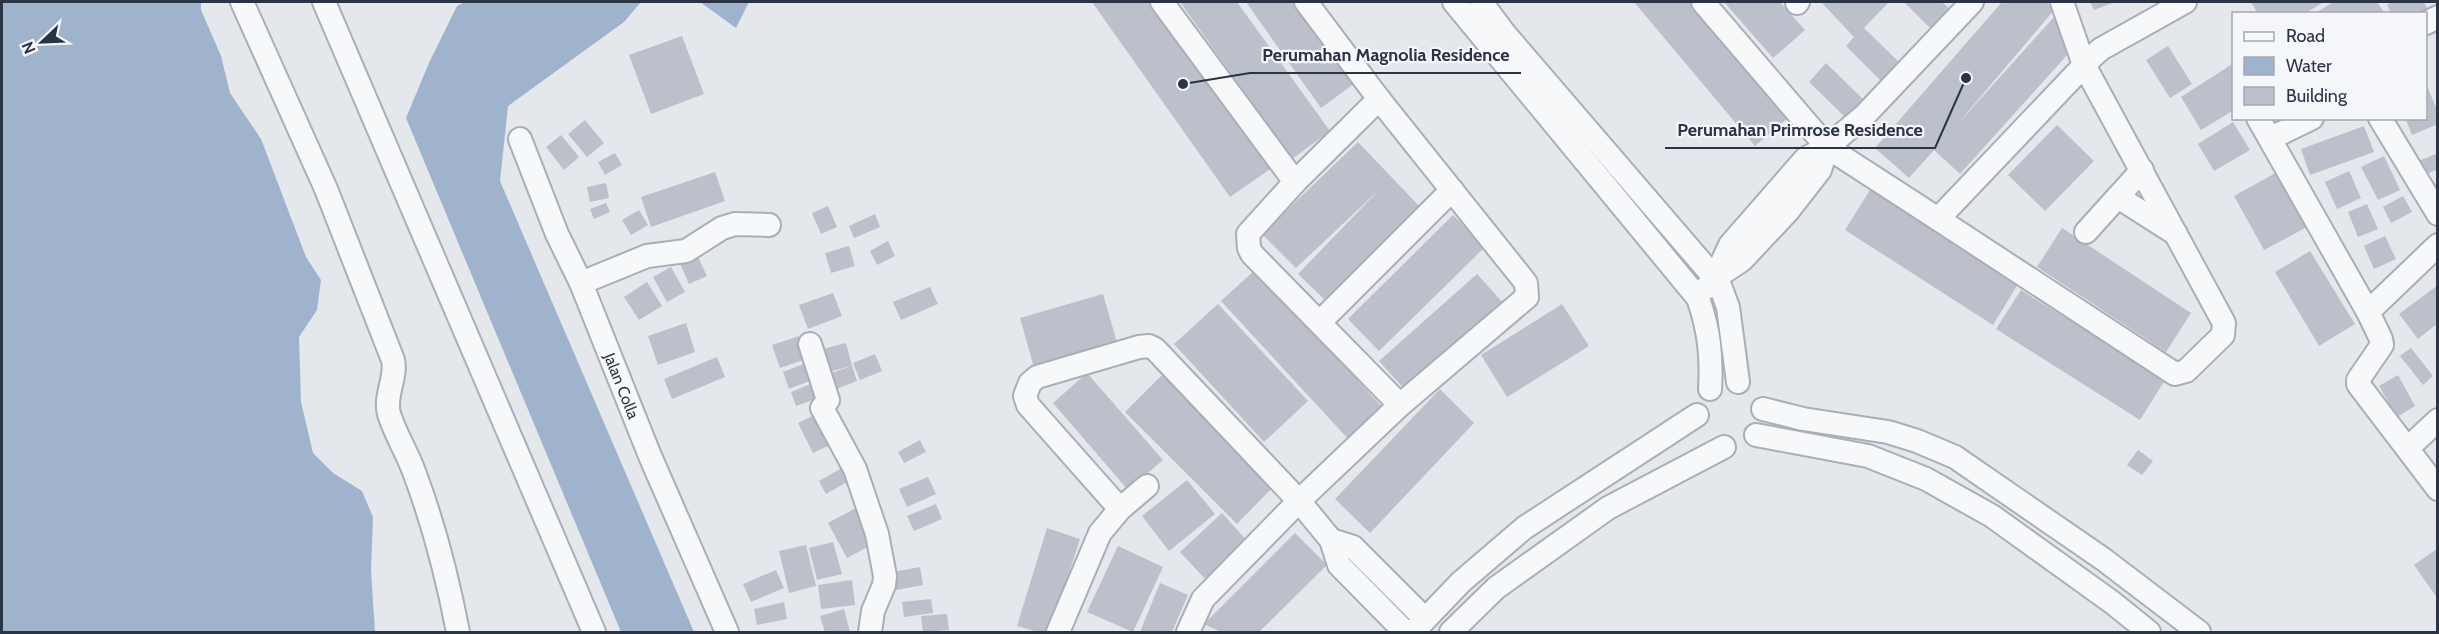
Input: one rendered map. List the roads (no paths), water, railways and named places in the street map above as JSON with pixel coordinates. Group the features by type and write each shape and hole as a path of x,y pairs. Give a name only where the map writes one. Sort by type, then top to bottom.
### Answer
{"street":[{"path":"242,2 326,189 393,360 395,370 388,399 389,414 412,466 438,540 458,633"},
{"path":"324,2 594,633"},
{"path":"1162,2 1295,182"},
{"path":"1188,633 1203,599 1299,501 1400,405 1527,297 1526,283 1379,99 1306,2"},
{"path":"1454,2 1698,298 1706,320 1712,359 1710,389"},
{"path":"1481,2 1505,34 1719,283 1728,307 1738,382"},
{"path":"1703,2 1827,147 2175,374 2186,370 2223,334 2224,323 2084,65 2062,2"},
{"path":"1698,298 1715,278 1730,245 1805,159 1827,147 1864,116 1972,2"},
{"path":"1938,219 2101,49 2185,2"},
{"path":"1379,99 1295,182 1248,234 1252,254 1400,405"},
{"path":"2259,120 2381,339 2382,345 2358,380 2358,384 2438,489"},
{"path":"2271,138 2308,120"},
{"path":"2381,120 2438,214"},
{"name":"Jalan Colla","path":"520,139 557,234 581,283 650,456 727,633"},
{"path":"2086,232 2142,170"},
{"path":"1320,322 1452,190"},
{"path":"2118,197 2177,235"},
{"path":"581,283 647,256 686,251 722,228 735,224 769,225"},
{"path":"2368,312 2438,245"},
{"path":"810,344 828,400 822,409 855,469 877,534 885,576 884,585 873,611 870,633"},
{"path":"1120,509 1028,405 1025,396 1030,383 1037,377 1149,346 1155,349 1299,501 1331,540 1339,565 1405,633"},
{"path":"1738,382 1754,392 1762,409 1763,418 1756,435 1741,446 1724,447 1702,433 1697,415 1703,396 1710,389 1718,384 1738,382"},
{"path":"1762,409 1803,419 1888,432 1955,457 2103,559 2199,633"},
{"path":"1331,540 1353,547 1419,626 1461,582 1524,528 1697,415"},
{"path":"2408,448 2438,420"},
{"path":"1756,435 1868,456 1926,479 1992,516 2113,603 2149,633"},
{"path":"1451,633 1496,588 1608,508 1724,447"},
{"path":"1058,633 1100,533 1120,509 1147,486"},
{"path":"1569,498 1586,523"}],"water":[{"path":"2,2 201,2 201,10 221,56 230,93 261,139 306,257 321,280 317,310 299,337 301,402 313,453 333,473 362,491 373,517 371,570 375,632 2,632"},
{"path":"465,2 641,2 624,22 508,106 500,181 694,632 621,632 406,118 429,63 457,6"},
{"path":"700,2 749,2 736,28"}],"place":[{"name":"Perumahan Primrose Residence","path":"1966,78"},
{"name":"Perumahan Magnolia Residence","path":"1183,84"}]}
